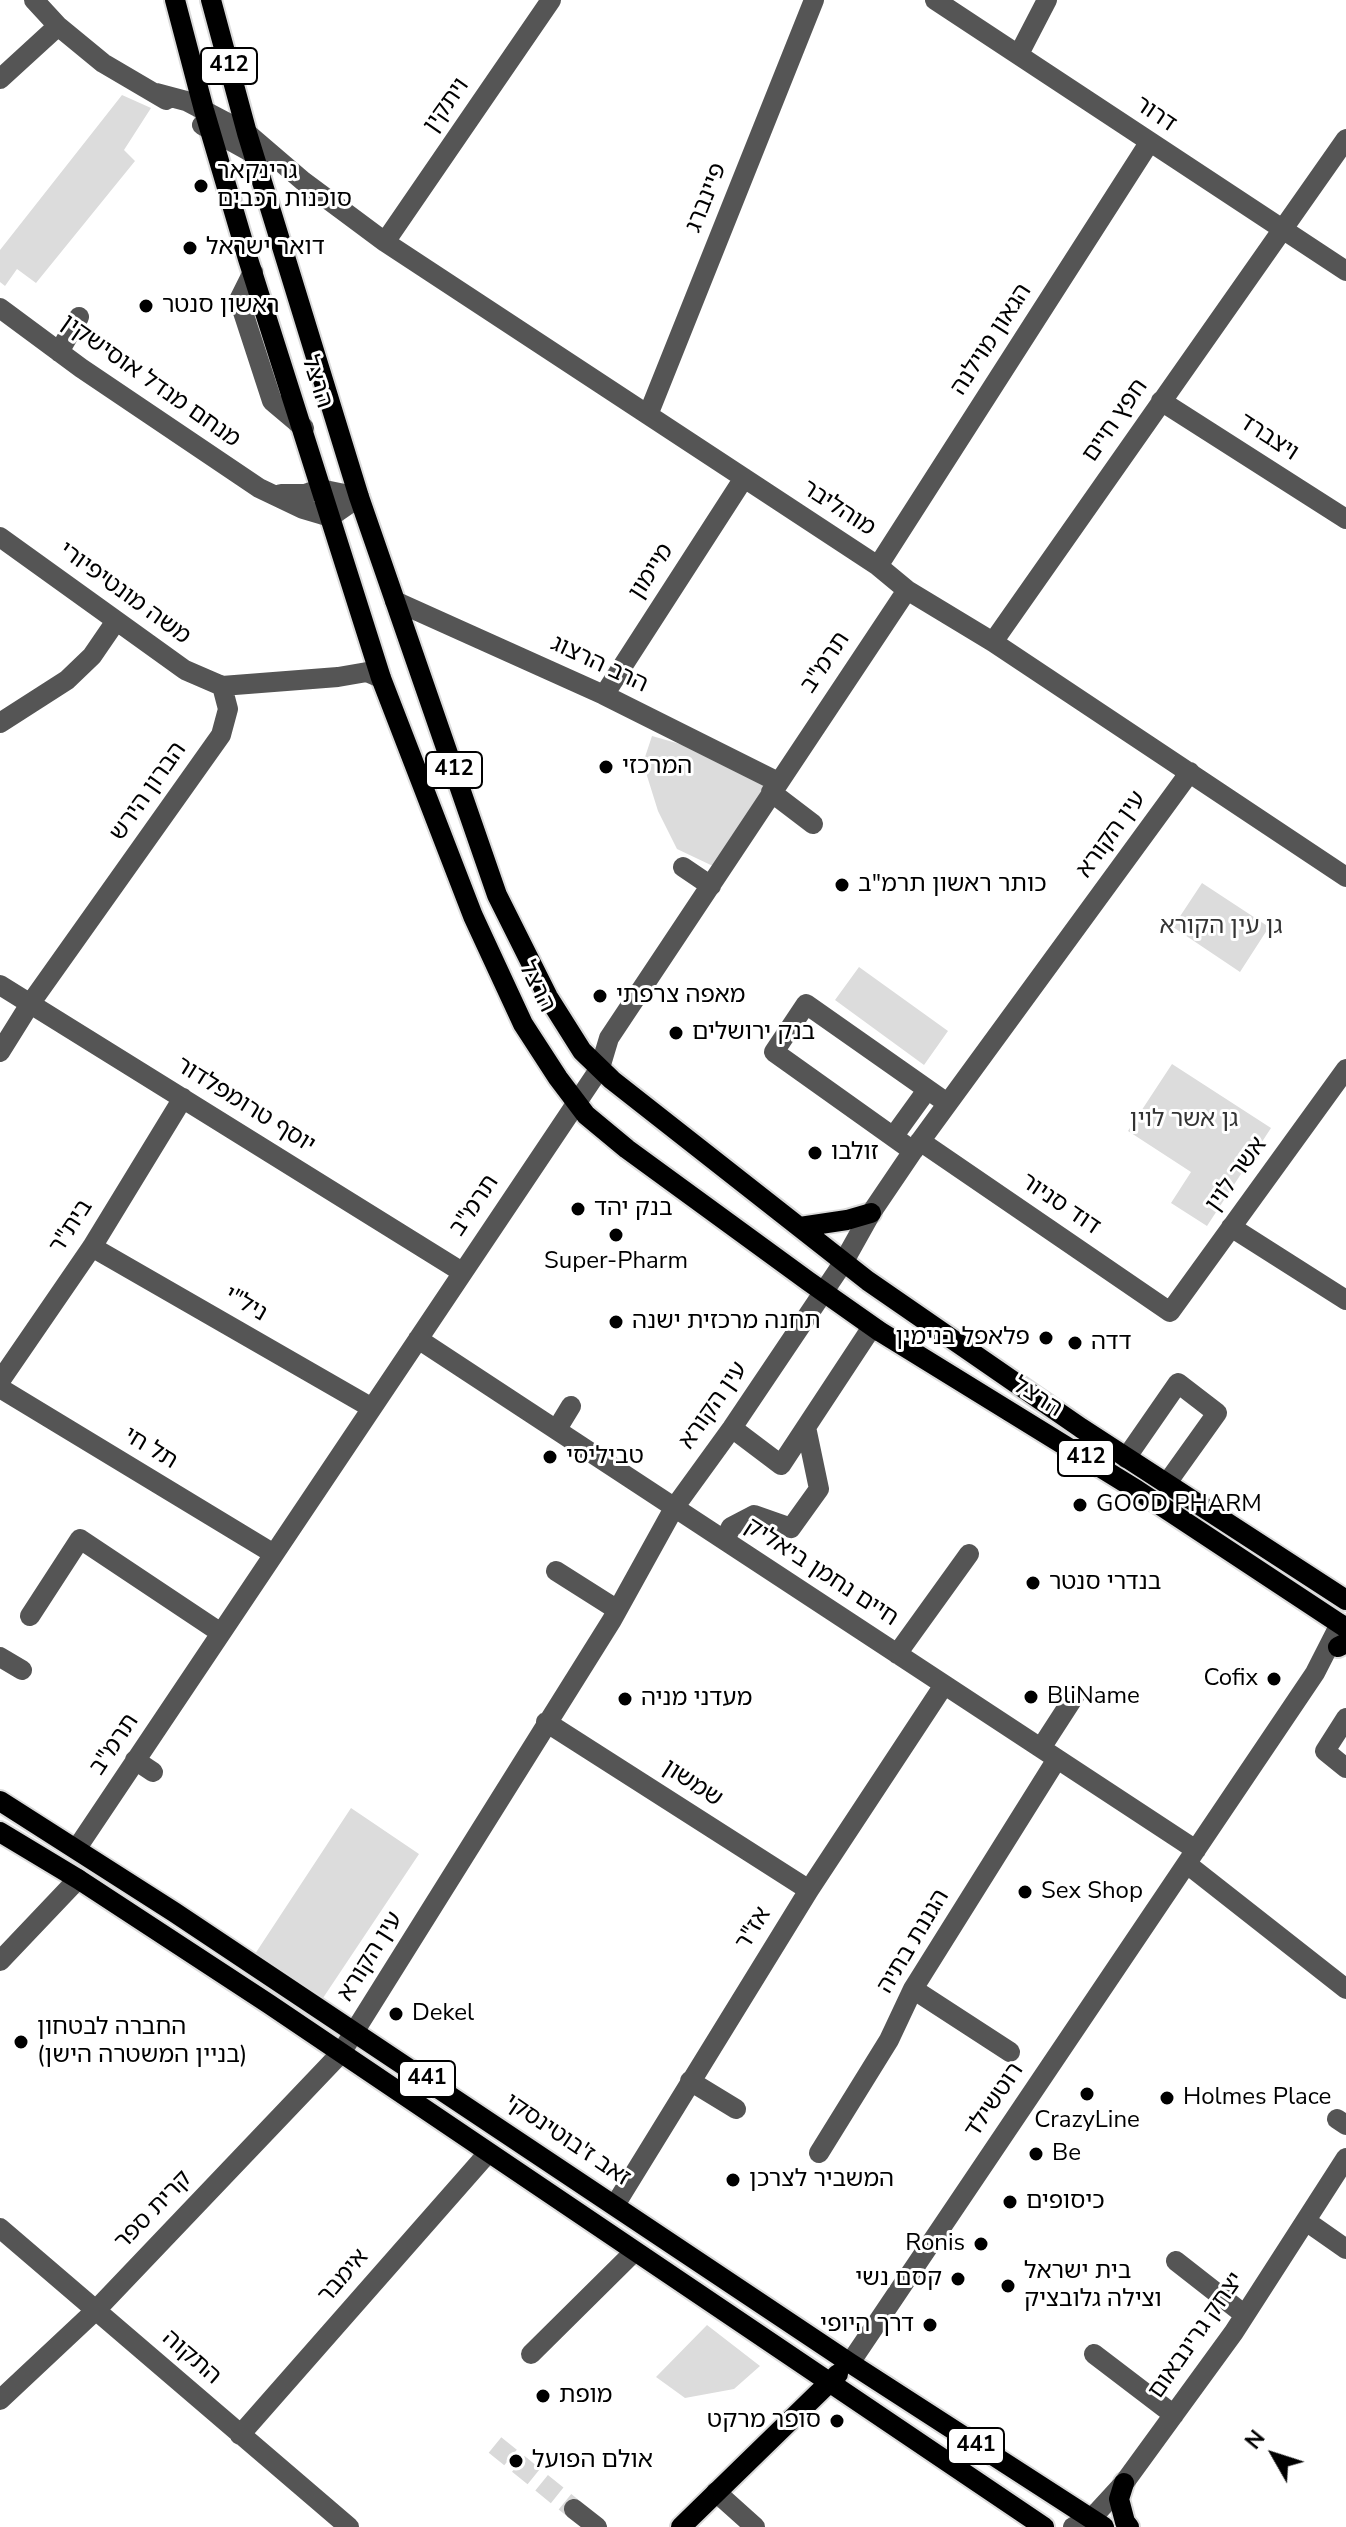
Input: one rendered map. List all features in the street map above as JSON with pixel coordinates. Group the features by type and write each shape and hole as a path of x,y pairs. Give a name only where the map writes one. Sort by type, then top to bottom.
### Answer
{"main road":[{"name":"הרצל","path":"175,0 210,131 381,678 473,916 523,1024 575,1102 627,1149 879,1331 1137,1490 1343,1636"},
{"name":"הרצל","path":"211,0 247,133 359,497 497,895 548,997 582,1051 843,1263 1126,1458 1346,1600"},
{"path":"800,1227 871,1213"},
{"name":"זאב ז'בוטינסקי","path":"0,1801 178,1906 356,2031 1089,2525"},
{"name":"441","path":"0,1832 78,1879 341,2053 1044,2527"},
{"name":"רוטשילד","path":"681,2527 850,2363"},
{"path":"1124,2483 1119,2499 1129,2527"}],"street":[{"path":"34,0 58,26 103,63 156,93 173,92 185,87 193,69"},
{"name":"ויתקין","path":"385,242 551,0"},
{"name":"פיינברג","path":"648,415 814,0"},
{"name":"דרור","path":"935,0 1346,271"},
{"path":"1019,54 1047,0"},
{"path":"0,79 58,26"},
{"name":"מוהליבר","path":"156,93 210,131 303,181"},
{"name":"מוהליבר","path":"156,93 186,101 247,133 303,181 385,242 878,566 907,590 993,642 1346,877"},
{"name":"חפץ חיים","path":"993,642 1161,401 1273,224 1301,202 1346,139"},
{"name":"הגאון מוילנה","path":"878,566 1149,143"},
{"name":"מנחם מנדל אוסישקין","path":"0,308 59,352 250,482 303,509 330,517"},
{"path":"59,352 79,317"},
{"name":"ויצברד","path":"1161,401 1346,519"},
{"name":"מיימון","path":"604,695 744,478"},
{"path":"273,494 305,494 320,489 359,497"},
{"path":"330,517 359,497"},
{"name":"משה מונטיפיורי","path":"0,537 185,670 222,686"},
{"name":"תרמ\"ב","path":"77,1848 600,1068 609,1038 907,590"},
{"name":"הרב הרצוג","path":"395,601 604,695 775,787 813,824"},
{"path":"0,723 67,680 92,656 116,621"},
{"path":"222,686 367,672 381,678"},
{"name":"הברון הירש","path":"0,1052 30,1004 221,735 228,709 222,686"},
{"name":"עין הקורא","path":"341,2053 612,1620 674,1508 824,1292 916,1146 1190,772"},
{"path":"683,867 711,886"},
{"name":"יוסף טרומפלדור","path":"0,985 462,1272"},
{"name":"דוד סניור","path":"927,1090 806,1004 774,1052 893,1137 916,1146 1170,1312"},
{"name":"אשר לוין","path":"1170,1312 1346,1069"},
{"path":"893,1137 927,1090 947,1103"},
{"name":"בית\"ר","path":"0,1381 92,1247 183,1098"},
{"path":"1231,1227 1346,1300"},
{"name":"ניל\"י","path":"92,1247 372,1408"},
{"path":"732,1428 781,1465 870,1330 879,1331"},
{"name":"חיים נחמן ביאליק","path":"418,1339 1049,1753 1191,1857 1346,1989"},
{"path":"1126,1458 1178,1383 1217,1413 1167,1483"},
{"name":"תל חי","path":"0,1388 274,1554"},
{"path":"557,1429 571,1406"},
{"path":"725,1540 731,1527 754,1515 791,1528 819,1489 806,1427"},
{"path":"30,1616 80,1539 221,1633"},
{"path":"897,1654 969,1554"},
{"path":"556,1571 616,1609"},
{"name":"רוטשילד","path":"850,2363 1315,1673 1343,1636"},
{"path":"0,1657 22,1670"},
{"name":"אז\"ר","path":"615,2205 809,1890 944,1685"},
{"name":"הגננת בתיה","path":"819,2153 889,2040 913,1989 1049,1753 1074,1697"},
{"path":"1346,1718 1325,1751 1346,1768"},
{"name":"שמשון","path":"546,1722 809,1890"},
{"path":"135,1760 153,1772"},
{"path":"0,1961 78,1879"},
{"path":"913,1989 1010,2052"},
{"name":"קרית ספר","path":"0,2400 96,2310 341,2053"},
{"path":"690,2081 736,2109"},
{"name":"אימבר","path":"240,2435 488,2153"},
{"name":"יצחק גרינבאום","path":"1089,2525 1124,2483 1245,2315 1346,2158"},
{"path":"1306,2221 1346,2249"},
{"name":"התקוה","path":"0,2228 349,2527"},
{"path":"531,2354 634,2252"},
{"path":"1176,2261 1245,2315"},
{"path":"1094,2354 1174,2415"},
{"path":"716,2492 755,2527"},
{"path":"574,2509 597,2527"}],"green space":[{"path":"122,95 151,108 124,150 135,161 36,283 17,269 5,286 0,282 0,250"},
{"path":"652,736 694,748 768,787 715,867 677,849 658,811 643,763"},
{"name":"גן עין הקורא","path":"1202,883 1269,927 1240,972 1173,927"},
{"path":"859,967 948,1031 924,1065 835,1000"},
{"name":"גן אשר לוין","path":"1172,1064 1271,1128 1207,1226 1171,1203 1191,1172 1128,1131"},
{"path":"351,1808 419,1854 321,2001 255,1954"},
{"path":"707,2325 760,2366 734,2389 685,2398 656,2377"}],"tunnel":[{"path":"495,2445 574,2509"}],"place":[{"name":"גרינקאר סוכנות רכבים","path":"201,186"},
{"name":"דואר ישראל","path":"190,248"},
{"name":"ראשון סנטר","path":"146,306"},
{"name":"המרכזי","path":"606,767"},
{"name":"כותר ראשון תרמ\"ב","path":"842,885"},
{"name":"מאפה צרפתי","path":"600,996"},
{"name":"בנק ירושלים","path":"676,1033"},
{"name":"זולבו","path":"815,1153"},
{"name":"בנק יהד","path":"578,1209"},
{"name":"Super-Pharm","path":"616,1235"},
{"name":"תחנה מרכזית ישנה","path":"616,1322"},
{"name":"פלאפל בנימין","path":"1046,1338"},
{"name":"דדה","path":"1075,1343"},
{"name":"טביליסי","path":"550,1457"},
{"name":"GOOD PHARM","path":"1080,1505"},
{"name":"בנדרי סנטר","path":"1033,1583"},
{"name":"Cofix","path":"1274,1679"},
{"name":"BliName","path":"1031,1697"},
{"name":"מעדני מניה","path":"625,1699"},
{"name":"Sex Shop","path":"1025,1892"},
{"name":"Dekel","path":"396,2014"},
{"name":"החברה לבטחון (בניין המשטרה הישן)","path":"21,2042"},
{"name":"CrazyLine","path":"1087,2094"},
{"name":"Holmes Place","path":"1167,2098"},
{"name":"Be","path":"1036,2154"},
{"name":"המשביר לצרכן","path":"733,2180"},
{"name":"כיסופים","path":"1010,2202"},
{"name":"Ronis","path":"981,2244"},
{"name":"קסם נשי","path":"958,2279"},
{"name":"בית ישראל וצילה גלובציק","path":"1008,2286"},
{"name":"דרך היופי","path":"930,2325"},
{"name":"מופת","path":"543,2396"},
{"name":"סופר מרקט","path":"837,2421"},
{"name":"אולם הפועל","path":"516,2461"}]}
